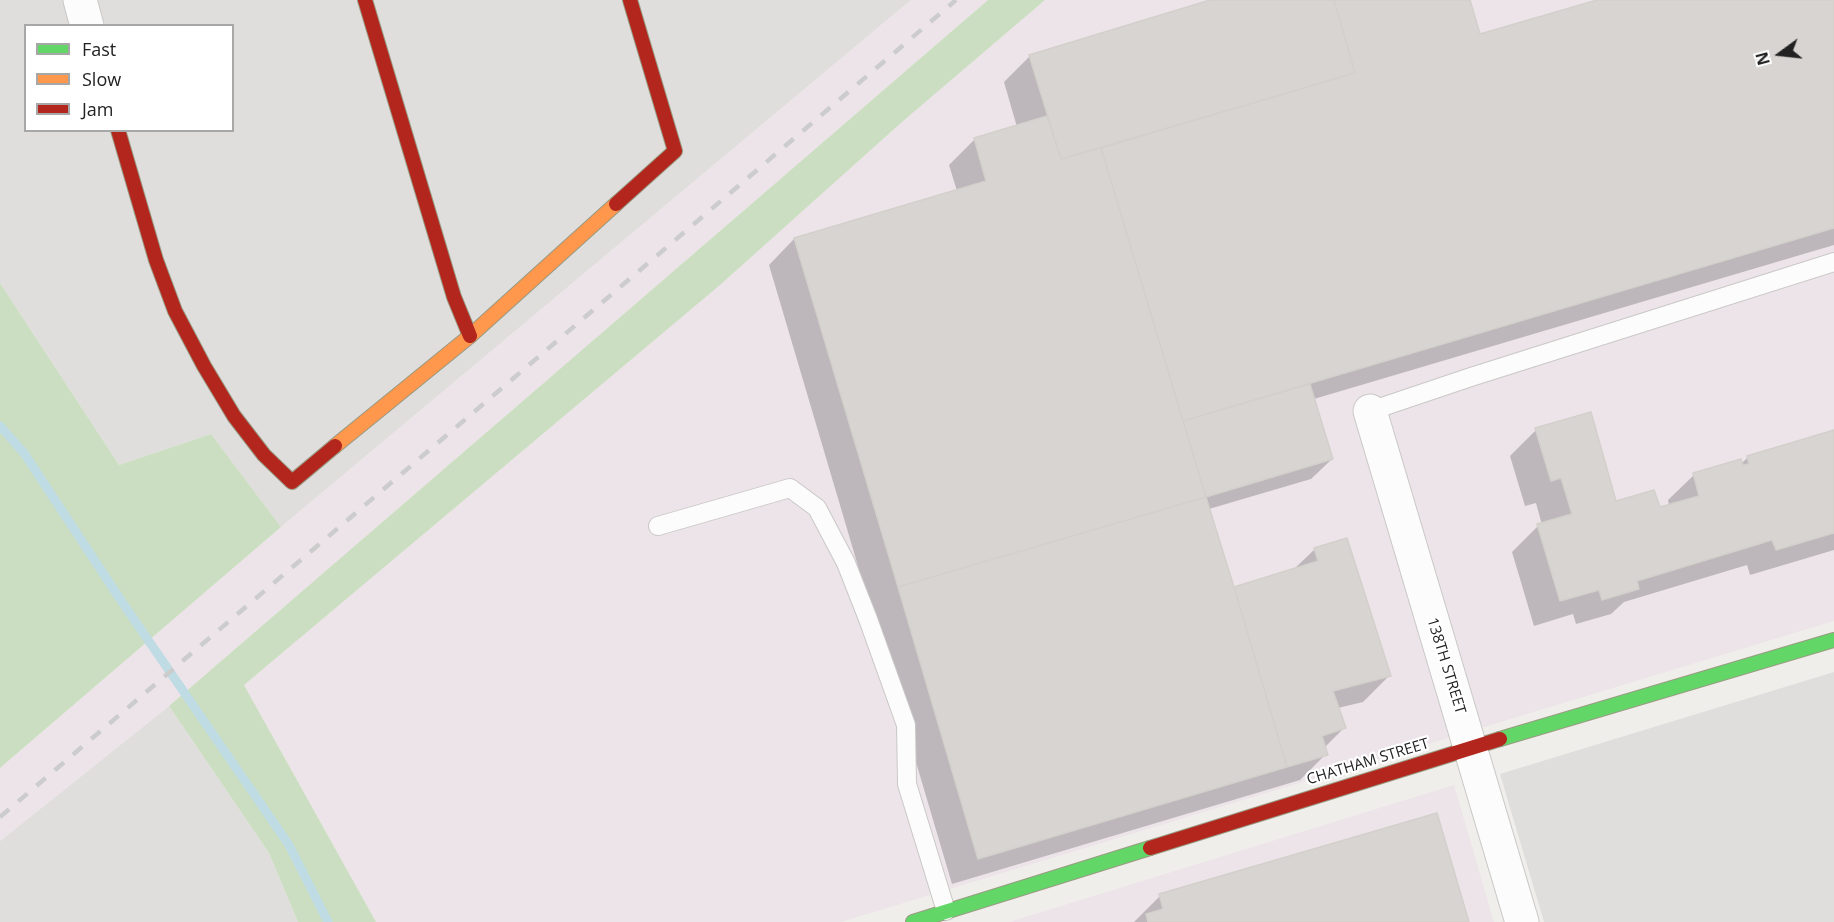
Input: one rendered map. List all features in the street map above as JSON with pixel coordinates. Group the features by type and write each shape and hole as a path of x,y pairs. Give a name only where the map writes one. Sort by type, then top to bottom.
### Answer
{"street":[{"path":"80,0 86,24"},
{"path":"365,0 454,297 471,336"},
{"path":"119,132 156,260 175,311 234,416 264,455 292,482 471,336 675,151 630,0"},
{"name":"138TH STREET","path":"1370,411 1521,922"},
{"name":"CHATHAM STREET","path":"913,922 1470,748 1834,640"}],"lane":[{"path":"1370,411 1472,376 1834,262"},
{"path":"658,526 790,488 817,508 846,563 906,725 908,784 946,911"}],"shaded area":[{"path":"0,0 911,0 281,527 211,434 119,465 0,283"},
{"path":"911,0 988,0 169,706 0,841 0,768 281,527"},
{"path":"1045,0 1834,0 1834,621 841,922 376,922 244,685 720,285 902,122"},
{"path":"1834,672 1834,922 1544,922 1500,774"},
{"path":"169,706 269,853 298,922 0,922 0,841"},
{"path":"1454,785 1494,922 1009,922"}],"green space":[{"path":"988,0 1045,0 902,122 720,285 244,685 376,922 298,922 269,853 169,706"},
{"path":"0,283 119,465 211,434 281,527 0,768"}],"building":[{"path":"1210,0 1334,0 1355,73 1061,159 1029,55"},
{"path":"1334,0 1470,0 1480,34 1597,0 1834,0 1834,228 1183,421 1101,148 1355,73"},
{"path":"1047,116 1061,159 1101,148 1206,497 898,587 794,238 986,181 974,138"},
{"path":"1310,384 1333,459 1206,497 1183,421"},
{"path":"1591,412 1616,501 1654,490 1660,507 1699,496 1693,473 1741,459 1743,465 1749,464 1747,456 1834,430 1834,533 1776,550 1772,540 1637,581 1639,589 1602,600 1599,590 1560,601 1537,524 1572,514 1561,478 1551,481 1535,428"},
{"path":"1206,497 1287,767 978,859 898,587"},
{"path":"1347,538 1391,676 1333,691 1346,728 1322,736 1328,755 1287,767 1234,587 1318,561 1314,548"},
{"path":"1437,813 1469,922 1148,922 1146,914 1163,909 1159,894"}],"waterway":[{"path":"0,426 24,453 122,602 289,845 328,922"}],"railway":[{"path":"0,817 956,0"}],"traffic: fast":[{"path":"1500,739 1834,640"},
{"path":"913,922 1150,848"}],"traffic: slow":[{"path":"335,446 470,336 616,204"}],"traffic: jam":[{"path":"365,0 454,297 470,336"},
{"path":"616,204 675,151 630,0"},
{"path":"119,132 156,260 175,311 234,416 264,455 292,482 335,446"},
{"path":"1150,848 1500,739"}]}
